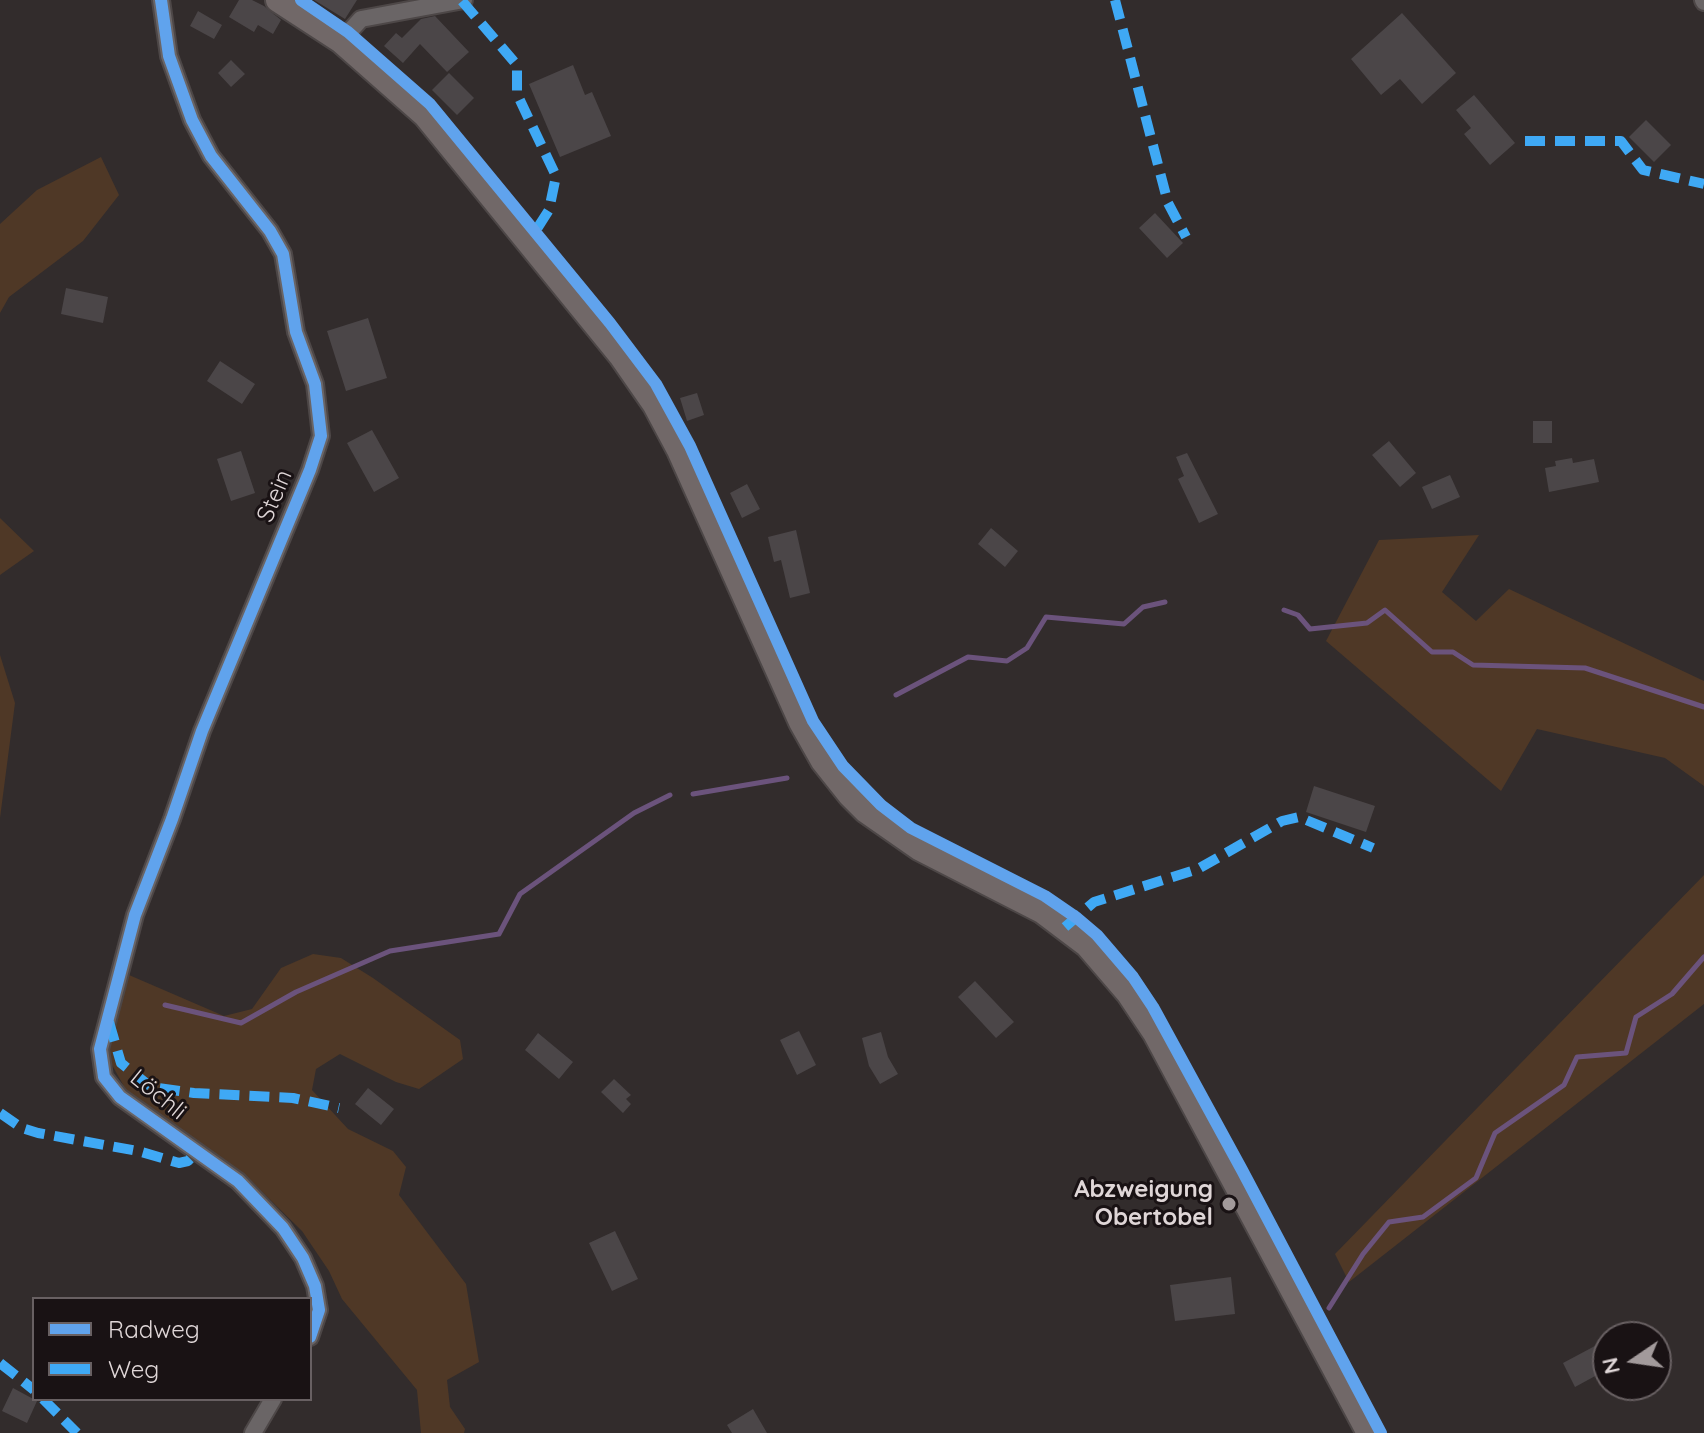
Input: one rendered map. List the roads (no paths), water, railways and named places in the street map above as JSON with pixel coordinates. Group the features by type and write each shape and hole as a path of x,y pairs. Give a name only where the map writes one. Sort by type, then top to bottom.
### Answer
{"main road":[{"path":"278,0 341,41 425,115 621,356 655,405 679,450 792,705 823,761 850,795 875,818 919,848 1042,911 1087,945 1108,966 1155,1033 1369,1433"}],"street":[{"name":"Stein","path":"107,1018 135,915 202,731 310,470 321,436 315,384 296,332 283,254 270,231 211,156 192,120 169,56 161,0"},
{"path":"341,41 361,19 464,0"},
{"name":"Löchli","path":"107,1018 100,1049 104,1077 120,1097 139,1112 238,1181 283,1228 303,1258 315,1286 319,1310 312,1331"},
{"path":"253,1433 272,1401"}],"waterway":[{"path":"896,695 968,657 1007,661 1027,648 1046,617 1124,624 1143,607 1165,602"},
{"path":"1284,610 1298,615 1310,629 1367,623 1385,610 1432,652 1453,652 1473,665 1585,668 1704,707"},
{"path":"693,794 787,778"},
{"path":"165,1005 241,1023 296,992 390,951 499,934 520,894 634,813 670,795"},
{"path":"1329,1308 1363,1254 1389,1222 1423,1217 1476,1178 1495,1133 1564,1085 1577,1057 1626,1053 1636,1017 1672,994 1704,957"}],"place":[{"name":"Abzweigung Obertobel","path":"1229,1204"}]}
